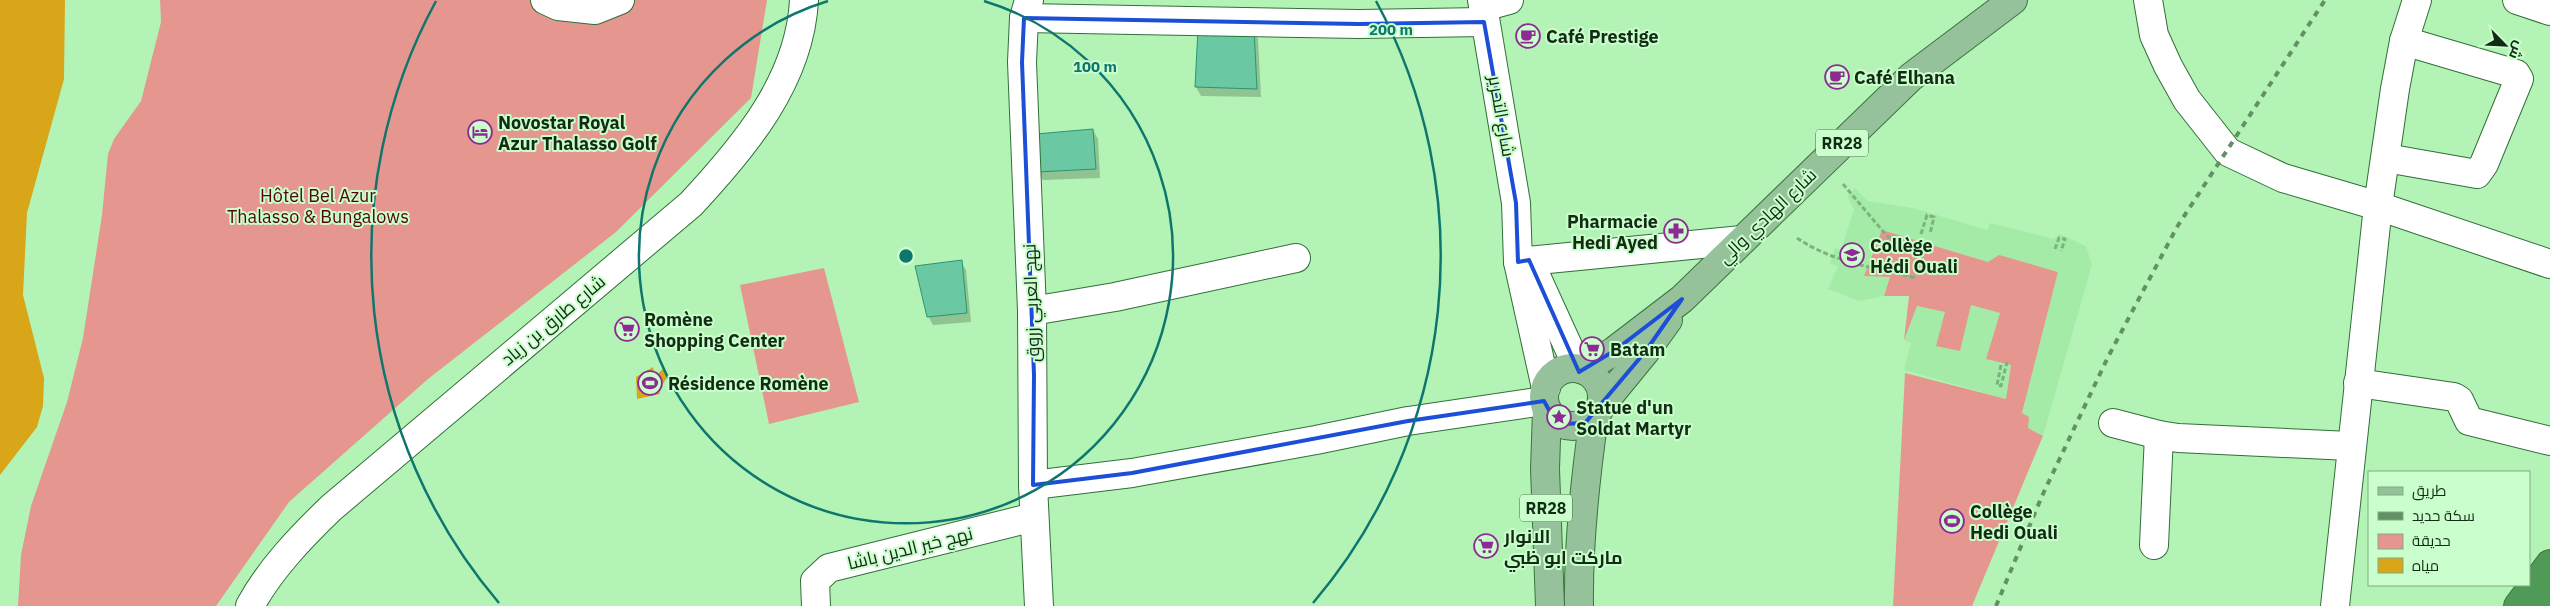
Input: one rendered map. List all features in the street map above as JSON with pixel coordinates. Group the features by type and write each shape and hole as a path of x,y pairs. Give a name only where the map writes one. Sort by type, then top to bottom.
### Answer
{"highway":[{"path":"2518,606 2550,564"},
{"path":"2547,606 2550,602"}],"main road":[{"name":"شارع الهادي والي","path":"1580,369 1614,351 1682,299 1911,77 2013,0"},
{"name":"شارع الهادي والي","path":"1597,412 1645,352 1682,299"},
{"name":"RR28","path":"1550,606 1545,469 1546,400 1558,372 1580,369 1593,376 1599,385 1602,396 1597,412 1578,555 1578,606"},
{"path":"1546,400 1554,419 1563,424 1574,426 1585,424 1597,412"}],"street":[{"path":"545,0 558,6 595,10 620,0"},
{"name":"شارع طارق بن زياد","path":"250,606 271,574 303,536 331,508 691,204 727,166 777,95 794,52 803,18 804,0"},
{"path":"2148,0 2154,35 2168,66 2187,100 2228,152 2282,178 2378,206 2550,264"},
{"path":"2335,606 2350,446 2378,206 2404,41 2417,0"},
{"path":"2517,0 2550,11"},
{"path":"1027,9 1359,24 1490,7"},
{"name":"شارع التحرير","path":"1490,7 1518,233 1546,400"},
{"name":"نهج العربي زروق","path":"1027,9 1022,62 1032,311 1034,518 1039,606"},
{"path":"2386,158 2477,174 2484,164 2519,79 2516,74 2404,41"},
{"path":"1524,261 1742,240"},
{"path":"1032,311 1114,297 1296,258"},
{"name":"شارع التحرير","path":"1524,261 1580,369"},
{"path":"2358,383 2454,397 2459,400 2469,421 2550,441"},
{"path":"1033,485 1132,473 1316,440 1408,421 1546,400"},
{"path":"2113,423 2159,435 2350,446"},
{"path":"2154,546 2159,435"},
{"name":"نهج خير الدين باشا","path":"816,606 815,581 829,568 1034,518"}],"path":[{"path":"1843,184 1887,236 1922,253"},
{"path":"1921,234 1927,215 1934,217 1930,234"},
{"path":"1797,238 1816,250 1867,266 1916,278"},
{"path":"2055,249 2059,238 2065,239 2061,251"},
{"path":"2001,365 1997,385 2001,386 2007,362"}],"highlighted area":[{"path":"1024,18 1359,24 1484,22 1516,203 1518,262 1529,260 1579,372 1614,351 1682,299 1645,352 1585,423 1563,424 1554,419 1544,401 1408,421 1132,473 1033,485 1034,375 1022,62"}],"shaded area":[{"path":"1855,188 1867,201 1913,208 1987,230 1990,223 2054,239 2059,234 2086,246 2092,265 2043,436 2028,428 2022,414 2058,272 1988,262 1882,230 1864,276 1891,277 1884,296 1859,301 1828,289 1838,266 1830,264 1835,248 1841,250 1854,209 1847,196"},
{"path":"1971,304 2000,313 1986,359 2011,365 2006,399 1904,370 1911,343 1904,340 1916,306 1945,312 1960,350"}],"green space":[{"name":"Hôtel Bel Azur Thalasso & Bungalows","path":"160,0 767,0 751,98 616,232 428,379 289,502 216,606 18,606 21,555 31,506 67,402 83,338 102,215 108,154 114,139 141,101 161,22"},
{"name":"Collège Hedi Ouali","path":"1882,230 1988,262 1999,255 2058,272 2022,413 2029,417 2028,428 2043,436 1972,606 1893,606 1905,373 2006,399 2011,365 1986,359 2000,313 1971,305 1960,351 1936,346 1945,312 1917,306 1904,340 1909,296 1884,296 1890,277 1864,276"},
{"path":"824,268 859,402 769,424 740,285"}],"water":[{"path":"0,0 65,0 64,79 27,213 23,295 44,378 43,406 37,427 0,475"},
{"name":"Résidence Romène","path":"653,367 655,376 664,368 668,376 659,390 660,394 637,399 636,377"}],"building":[{"path":"1198,29 1254,29 1257,89 1195,87"},
{"path":"1093,129 1096,169 1037,172 1036,134"},
{"path":"962,260 967,313 927,317 915,266"}],"railway":[{"path":"1996,606 2042,496 2108,357 2177,227 2325,0"}],"place":[{"name":"Café Prestige","path":"1528,36"},
{"name":"Café Elhana","path":"1837,77"},
{"name":"Novostar Royal Azur Thalasso Golf","path":"480,132"},
{"name":"Pharmacie Hedi Ayed","path":"1676,231"},
{"name":"Collège Hédi Ouali","path":"1852,255"},
{"name":"Romène Shopping Center","path":"627,329"},
{"name":"Batam","path":"1592,349"},
{"name":"Résidence Romène","path":"650,383"},
{"name":"Statue d'un Soldat Martyr","path":"1559,417"},
{"name":"Collège Hedi Ouali","path":"1952,521"},
{"name":"الانوار ماركت ابو ظبي","path":"1486,546"}]}
